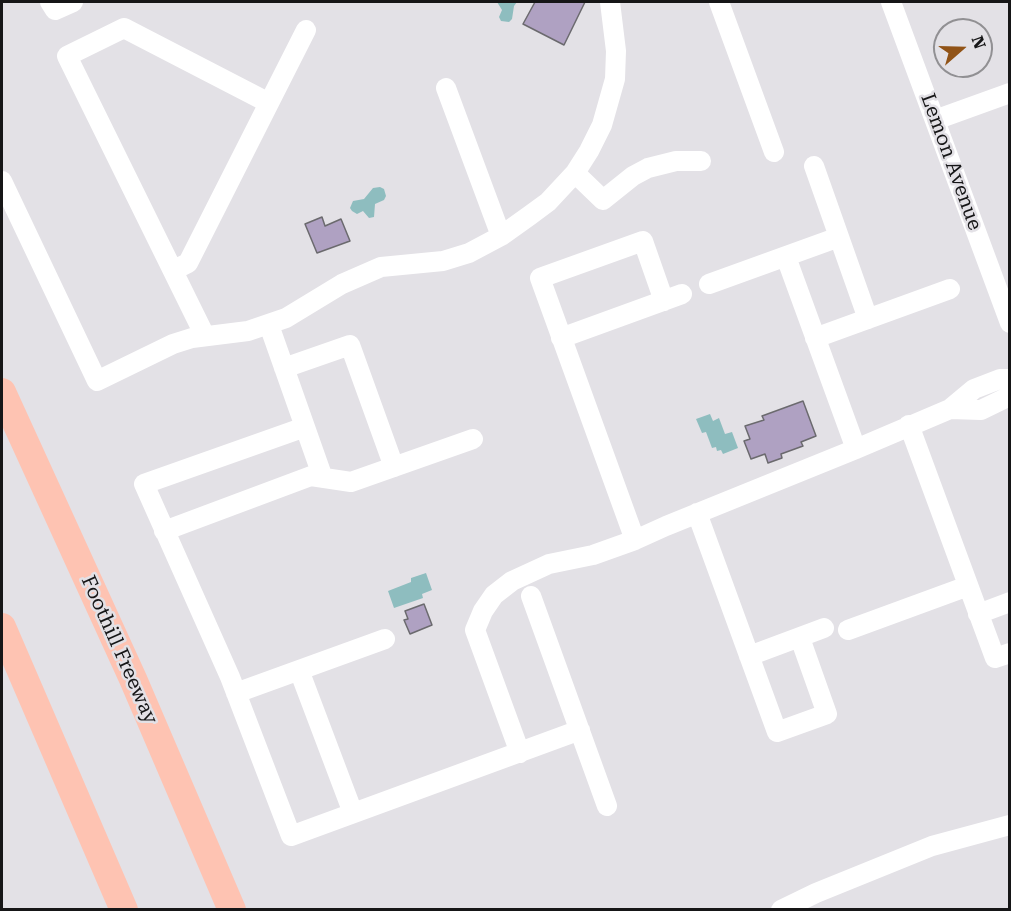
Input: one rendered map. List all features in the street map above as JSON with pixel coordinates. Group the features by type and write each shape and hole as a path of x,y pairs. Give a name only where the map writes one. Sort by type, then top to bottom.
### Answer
{"highway":[{"name":"Foothill Freeway","path":"2,392 133,679 232,909"},
{"path":"2,627 124,909"}],"street":[{"path":"51,2 55,10 73,2"},
{"path":"2,181 97,381 173,344 192,338 248,331 286,318 361,274 381,267 443,261 469,253 501,237 548,202 575,173 602,124 615,80 616,51 610,2"},
{"path":"718,2 774,152"},
{"name":"Lemon Avenue","path":"891,2 1010,323"},
{"path":"206,336 67,56 124,28 269,103"},
{"path":"174,270 188,263 306,30"},
{"path":"446,88 501,237"},
{"path":"935,120 1010,93"},
{"path":"575,173 603,200 633,176 648,168 676,161 701,161"},
{"path":"814,166 868,319"},
{"path":"709,284 839,237"},
{"path":"561,338 673,297 643,241 540,278 561,338 635,540"},
{"path":"786,257 856,449"},
{"path":"815,338 950,290"},
{"path":"269,324 323,478"},
{"path":"284,368 350,345 394,467"},
{"path":"520,753 476,630 483,611 494,595 512,581 549,564 603,552 635,540 950,409 974,389 1000,379 1010,379"},
{"path":"950,409 981,410 1010,396"},
{"path":"909,425 995,658 1010,653"},
{"path":"305,427 144,484 237,693 291,836 580,730"},
{"path":"164,531 311,476 351,482 473,439"},
{"path":"697,513 777,732 827,714 800,638"},
{"path":"848,630 968,586"},
{"path":"531,596 607,806"},
{"path":"978,614 1010,602"},
{"path":"749,656 824,628"},
{"path":"237,693 385,639"},
{"path":"299,670 353,813"},
{"path":"781,909 932,846 1010,825"}],"water":[{"path":"497,2 517,2 509,22 501,21 499,17 502,10"},
{"path":"373,188 384,189 386,196 384,200 375,204 374,217 369,218 363,211 357,214 352,211 350,208 353,201 364,199"},
{"path":"710,414 713,421 719,418 725,434 732,432 738,448 723,454 721,450 717,451 716,447 712,448 706,432 702,433 696,419"},
{"path":"426,573 432,590 422,594 423,598 394,608 388,591 411,582 411,578"}],"building":[{"path":"535,2 585,2 564,45 523,24"},
{"path":"322,217 325,226 341,219 350,241 317,253 305,224"},
{"path":"803,401 816,436 801,442 803,446 781,454 782,458 768,463 765,454 751,459 744,441 750,439 745,426 764,420 762,416"},
{"path":"424,604 432,625 410,634 404,620 408,619 405,611"}]}
